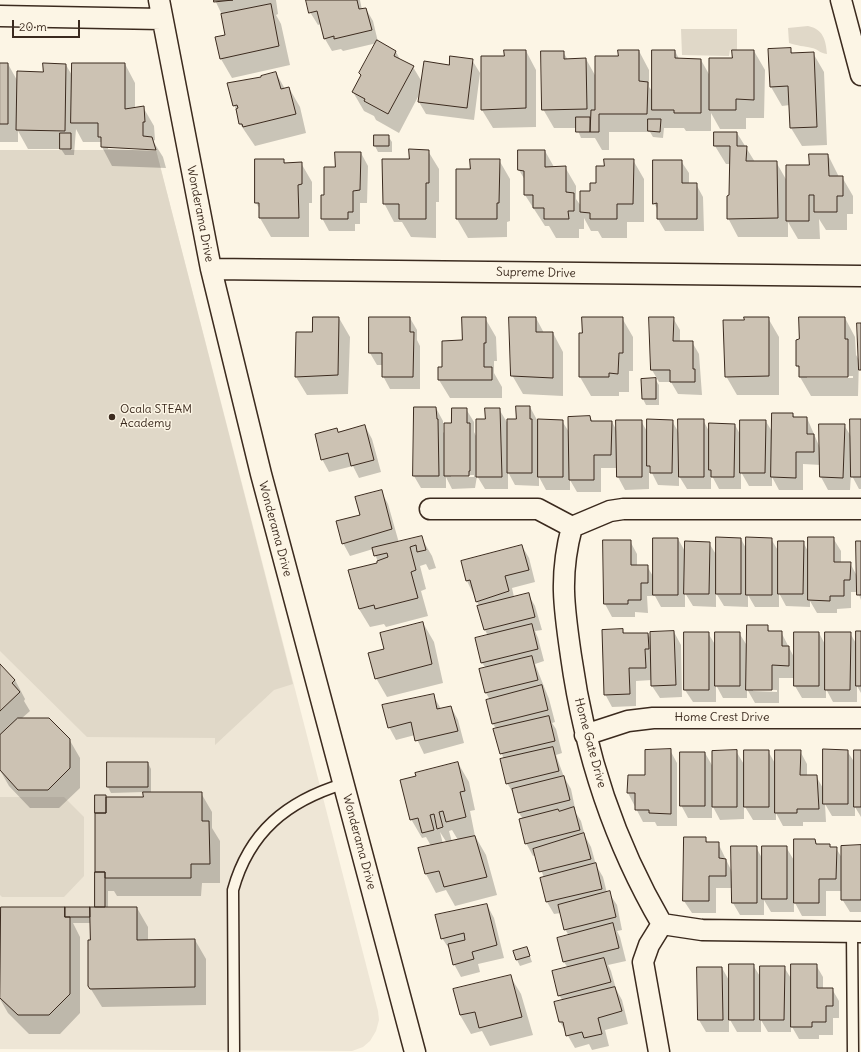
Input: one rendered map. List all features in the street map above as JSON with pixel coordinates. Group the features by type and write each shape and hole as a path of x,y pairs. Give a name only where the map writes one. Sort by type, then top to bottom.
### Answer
{"street":[{"path":"841,0 861,75"},
{"path":"0,16 160,9"},
{"name":"Wonderama Drive","path":"160,9 211,269 261,474 415,1052"},
{"name":"Supreme Drive","path":"211,269 861,276"},
{"path":"430,509 538,509 572,527 610,512 623,509 861,509"},
{"name":"Home Gate Drive","path":"572,527 566,551 563,577 566,620 574,680 585,735 610,815 644,893 662,924"},
{"name":"Home Crest Drive","path":"585,735 628,721 652,718 861,718"},
{"path":"659,1052 643,962 649,945 662,924 702,930 857,932"}],"lane":[{"path":"234,1052 234,890 239,869 251,846 267,827 302,800 343,784"},
{"path":"853,1052 857,932"}],"shaded area":[{"path":"813,27 823,36 827,54 789,43 788,28"},
{"path":"681,29 737,29 737,50 730,50 729,56 682,55"},
{"name":"Ocala STEAM Academy","path":"0,150 156,150 378,1011 379,1020 376,1031 370,1041 363,1047 352,1051 0,1049"},
{"path":"0,150 156,150 293,684 274,690 215,745 215,738 87,737 0,651"},
{"path":"0,797 64,797 84,817 84,876 64,897 2,897 0,895"}],"building":[{"path":"214,0 233,0 214,2"},
{"path":"306,0 357,0 359,9 366,8 372,30 334,39 334,36 324,39 317,11 309,13"},
{"path":"271,4 279,46 220,59 215,37 225,35 221,14"},
{"path":"377,40 396,51 394,56 414,66 388,114 364,101 365,99 352,92 361,75 359,73"},
{"path":"791,48 791,53 814,52 817,127 790,128 788,86 770,87 768,49"},
{"path":"504,50 526,50 526,108 481,110 481,56 504,56"},
{"path":"618,50 639,50 639,81 648,82 647,114 599,114 599,132 590,132 591,110 595,110 595,56 618,56"},
{"path":"652,50 675,50 675,58 701,59 701,113 674,113 674,110 652,110"},
{"path":"732,50 754,50 754,100 736,99 736,110 709,110 709,58 732,58"},
{"path":"541,51 564,51 564,59 586,58 587,109 542,110"},
{"path":"450,56 473,59 467,108 418,102 424,61 449,65"},
{"path":"0,63 8,63 8,124 0,124"},
{"path":"43,63 66,64 65,131 16,130 17,71 43,72"},
{"path":"72,63 125,63 125,109 144,106 145,122 143,122 143,136 152,137 156,150 101,147 101,137 98,137 98,123 71,123"},
{"path":"276,72 281,89 289,87 296,114 243,127 242,124 239,124 236,109 238,108 237,105 233,106 227,83 261,77"},
{"path":"576,117 590,117 590,132 576,132"},
{"path":"648,119 661,119 660,132 648,131"},
{"path":"714,132 737,132 737,146 747,146 746,161 777,161 778,218 727,219 730,146 714,146"},
{"path":"60,133 71,133 71,149 60,149"},
{"path":"374,135 389,135 389,146 374,146"},
{"path":"409,149 429,150 429,183 426,183 426,219 399,219 399,204 383,204 382,159 409,159"},
{"path":"518,150 545,150 545,167 566,166 566,192 574,193 574,211 568,211 569,219 544,219 544,208 533,208 533,195 524,195 524,171 518,170"},
{"path":"335,152 361,152 360,190 353,191 353,212 348,212 348,219 321,219 321,195 324,195 324,167 335,167"},
{"path":"809,154 828,154 829,176 843,176 843,196 837,196 837,212 814,212 814,195 809,195 809,221 786,221 786,165 809,165"},
{"path":"255,159 284,159 284,163 302,162 302,184 298,185 299,218 259,218 259,203 255,203"},
{"path":"470,159 500,159 497,219 456,219 456,169 470,169"},
{"path":"604,159 634,159 633,204 617,204 617,219 590,219 590,213 580,212 580,191 590,191 590,183 596,183 596,166 604,166"},
{"path":"653,160 682,160 682,183 697,183 697,219 657,219 657,203 653,204"},
{"path":"313,317 339,317 338,375 295,377 296,332 312,332"},
{"path":"369,317 410,317 410,332 414,332 413,377 382,377 382,353 369,353"},
{"path":"462,317 486,317 484,367 492,367 492,380 438,380 438,367 442,367 442,341 462,340"},
{"path":"509,317 536,317 536,332 553,332 553,378 511,376"},
{"path":"582,317 623,317 623,353 619,353 618,374 609,373 609,377 579,377 579,333 582,333"},
{"path":"649,317 674,317 673,341 693,341 693,369 695,369 695,382 670,382 670,370 651,370"},
{"path":"744,317 769,317 769,376 725,377 723,320 744,320"},
{"path":"799,317 845,317 845,339 848,339 848,377 799,377 799,366 796,366 796,340 799,339"},
{"path":"857,323 861,323 861,370 859,370"},
{"path":"656,378 656,399 642,399 641,379"},
{"path":"516,406 530,406 530,419 532,419 532,473 507,473 507,419 516,419"},
{"path":"414,407 436,407 438,419 439,476 413,476"},
{"path":"452,408 467,408 467,423 470,423 469,476 444,476 444,423 451,423"},
{"path":"485,408 500,408 502,477 476,477 476,419 485,419"},
{"path":"772,413 793,413 793,417 807,417 807,434 814,434 814,452 796,452 796,478 771,477"},
{"path":"590,416 591,421 612,421 611,455 594,455 594,480 569,480 568,417"},
{"path":"538,419 563,420 563,477 538,477"},
{"path":"647,419 673,420 672,473 650,473 650,466 647,466"},
{"path":"678,419 704,419 704,477 679,477"},
{"path":"850,419 861,419 861,477 851,477"},
{"path":"616,420 642,420 642,477 617,477"},
{"path":"740,420 766,420 765,473 740,473"},
{"path":"709,423 735,424 734,477 711,477 711,470 709,470"},
{"path":"819,424 845,424 843,478 820,477"},
{"path":"365,425 374,460 351,466 348,453 321,460 315,434 337,428 338,432"},
{"path":"382,490 392,529 342,544 336,521 360,515 355,497"},
{"path":"422,536 426,550 417,552 416,545 410,547 416,570 411,572 418,598 375,609 374,605 359,609 348,570 377,563 377,561 388,557 387,553 374,556 372,548"},
{"path":"716,537 741,538 741,594 716,594"},
{"path":"746,537 772,538 772,595 746,595"},
{"path":"808,537 834,537 834,562 851,562 850,580 844,580 844,596 830,596 830,601 808,600"},
{"path":"653,538 678,538 678,595 653,595"},
{"path":"603,540 631,540 631,565 648,565 648,583 641,583 641,600 628,600 628,604 604,604"},
{"path":"685,541 710,542 709,594 684,594"},
{"path":"778,541 804,541 803,594 778,594"},
{"path":"856,541 861,541 861,595 857,595"},
{"path":"522,545 529,570 505,576 509,591 476,602 470,580 466,581 461,561"},
{"path":"529,593 535,617 484,630 477,606"},
{"path":"423,622 432,664 375,679 368,653 384,649 380,633"},
{"path":"532,624 538,649 481,663 475,638"},
{"path":"747,625 768,625 768,631 782,631 782,646 789,646 789,666 772,665 772,690 746,690"},
{"path":"623,629 623,633 648,633 649,649 645,649 646,668 629,668 630,694 604,695 602,630"},
{"path":"674,631 676,685 651,686 650,632"},
{"path":"856,631 861,631 861,686 856,686"},
{"path":"684,632 709,632 709,690 684,690"},
{"path":"715,632 740,632 740,686 715,686"},
{"path":"794,632 819,632 819,686 794,686"},
{"path":"825,632 851,632 850,690 825,690"},
{"path":"532,656 538,680 485,693 479,669"},
{"path":"0,664 15,680 12,683 20,692 0,711"},
{"path":"542,685 548,710 492,724 486,700"},
{"path":"434,694 437,709 451,706 458,731 415,741 411,722 388,728 382,705"},
{"path":"549,716 555,741 500,754 493,729"},
{"path":"18,718 49,718 70,739 70,768 48,790 18,790 0,770 0,735"},
{"path":"553,747 559,771 506,784 500,759"},
{"path":"671,749 671,814 649,813 649,810 635,810 635,793 627,793 628,775 645,775 645,750"},
{"path":"823,749 848,750 848,804 823,804"},
{"path":"737,750 737,807 712,807 712,751"},
{"path":"744,750 769,750 769,807 744,807"},
{"path":"775,750 801,750 800,775 817,775 819,809 797,809 797,813 775,813"},
{"path":"854,750 861,750 861,807 854,807"},
{"path":"680,752 705,752 705,806 680,806"},
{"path":"107,762 148,762 148,787 107,787"},
{"path":"458,762 465,791 460,792 466,817 446,822 443,811 439,812 443,827 437,829 434,814 430,815 434,830 422,833 418,818 410,820 400,780 416,776 415,773"},
{"path":"564,776 570,800 518,813 512,789"},
{"path":"143,792 202,792 202,821 209,821 210,864 191,864 191,878 105,878 105,872 95,872 95,813 106,813 106,797 143,797"},
{"path":"95,795 106,795 106,813 95,813"},
{"path":"574,807 580,830 525,844 519,819 558,809 559,811"},
{"path":"584,833 591,859 539,872 533,849"},
{"path":"475,836 487,877 444,887 439,871 425,874 418,848"},
{"path":"684,837 706,837 706,842 719,842 719,858 726,859 726,876 709,876 709,901 683,901"},
{"path":"794,839 815,839 816,844 830,844 830,847 837,847 836,879 819,879 819,903 794,903"},
{"path":"861,845 861,900 841,900 841,846"},
{"path":"731,846 757,846 757,903 732,903"},
{"path":"762,846 787,846 787,899 762,899"},
{"path":"596,863 602,889 546,902 540,878"},
{"path":"95,872 105,872 105,907 95,907"},
{"path":"610,891 616,917 564,930 558,905"},
{"path":"487,904 497,945 472,952 474,959 453,965 448,944 465,940 464,933 441,939 435,915"},
{"path":"1,907 65,907 65,917 70,917 70,994 49,1015 18,1015 0,998"},
{"path":"65,907 90,907 90,917 65,917"},
{"path":"90,907 137,907 137,940 195,939 195,987 90,989 88,986 88,940 90,940"},
{"path":"613,923 619,948 563,962 557,938"},
{"path":"527,947 530,956 516,960 513,951"},
{"path":"604,958 611,982 558,996 552,971"},
{"path":"729,964 754,964 754,1020 729,1020"},
{"path":"791,964 817,964 817,988 833,988 833,1006 826,1006 826,1022 812,1022 812,1027 791,1027"},
{"path":"760,966 785,966 784,1020 760,1020"},
{"path":"697,967 722,967 723,1020 698,1020"},
{"path":"511,975 522,1017 479,1028 475,1012 460,1015 453,989"},
{"path":"615,987 622,1011 598,1018 602,1034 584,1038 582,1032 566,1036 563,1022 559,1022 554,1002"}],"place":[{"name":"Ocala STEAM Academy","path":"112,417"}]}
